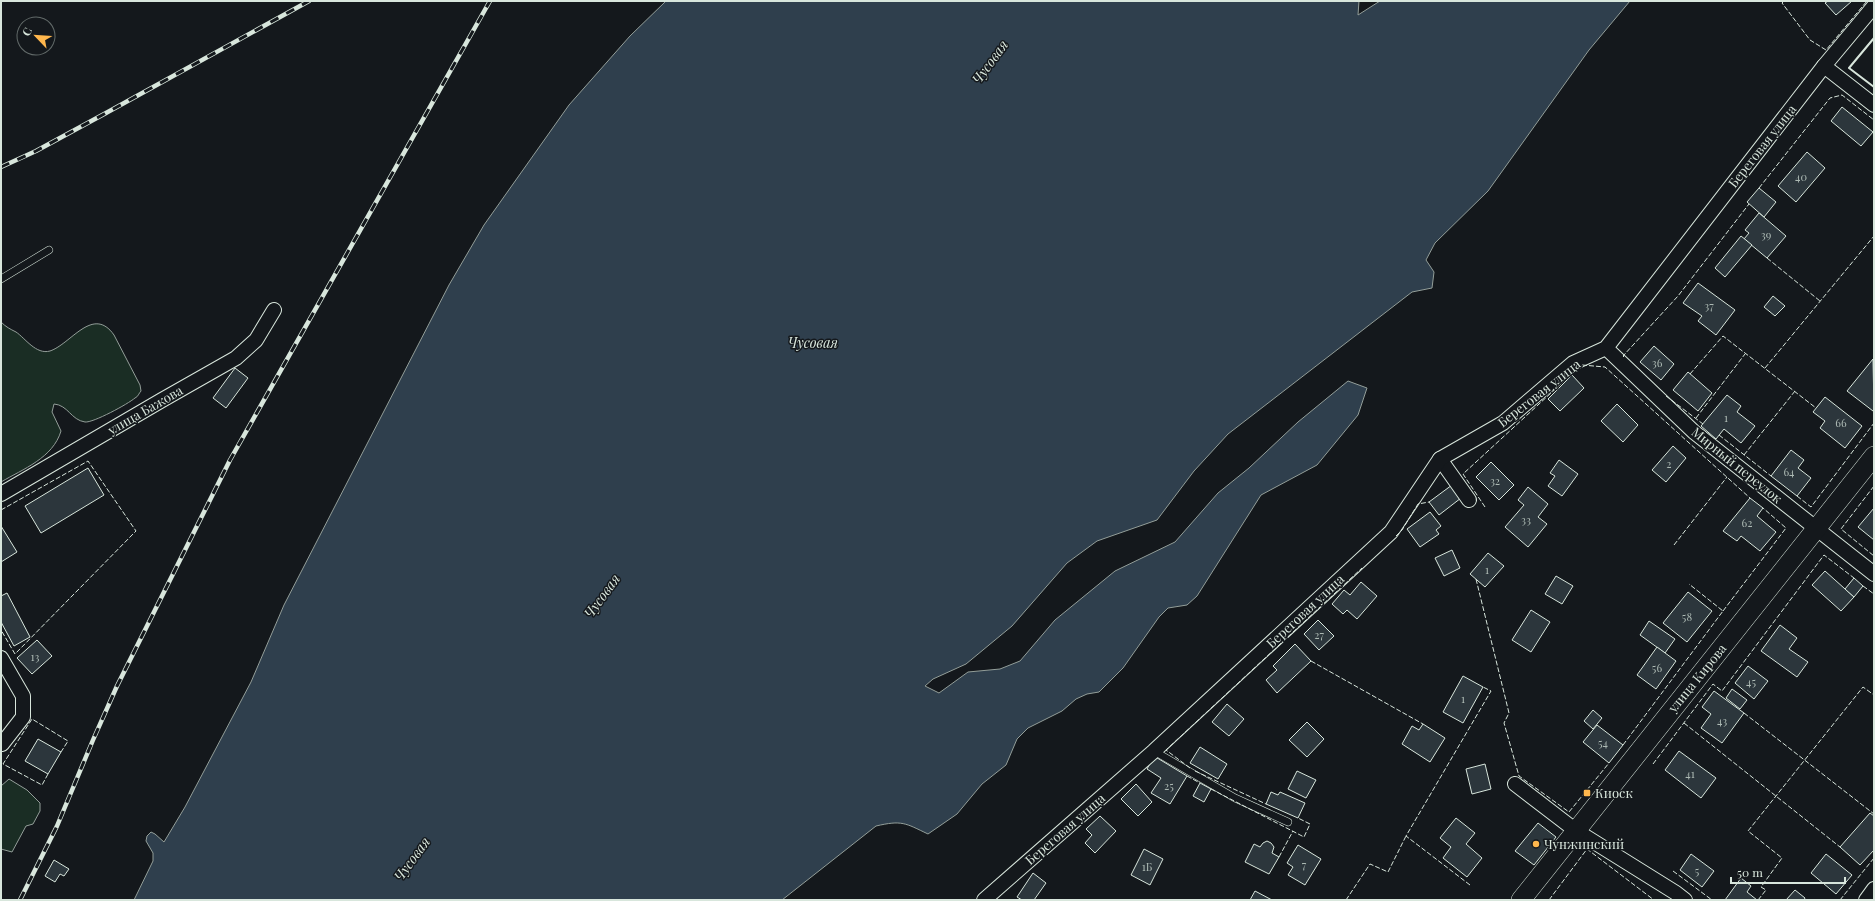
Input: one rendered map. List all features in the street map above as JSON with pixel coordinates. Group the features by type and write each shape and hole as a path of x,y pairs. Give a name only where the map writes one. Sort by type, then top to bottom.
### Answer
{"street":[{"name":"Береговая улица","path":"984,900 1154,751 1391,532 1440,459 1502,423 1574,363 1606,348 1824,66 1874,6"},
{"path":"1824,66 1874,104"},
{"name":"улица Бажова","path":"1,494 236,358 256,340 274,310"},
{"name":"Мирный переулок","path":"1606,348 1694,432 1874,574"},
{"name":"улица Кирова","path":"1521,900 1575,830 1874,456"},
{"path":"1440,459 1469,500"},
{"path":"1,658 24,696 23,717 2,744"},
{"path":"1515,784 1575,830 1685,900"},
{"path":"1866,900 1874,889"}],"lane":[{"path":"1,279 49,250"},
{"path":"1154,751 1235,798 1288,822"}],"green space":[{"path":"1,322 35,348 45,352 58,347 82,329 90,325 98,324 106,327 114,335 140,385 141,391 137,397 89,422 80,421 63,407 54,404 52,412 61,431 51,449 36,462 1,482"},
{"path":"9,779 27,790 40,803 40,811 33,824 26,826 12,852 1,849 1,786"}],"water":[{"name":"Чусовая","path":"666,1 1359,1 1358,15 1380,1 1630,1 1589,50 1488,191 1435,243 1426,260 1434,272 1432,288 1412,292 1228,434 1194,471 1157,520 1097,541 1067,563 1012,626 966,664 933,679 925,686 939,693 968,672 1000,669 1020,661 1055,620 1115,571 1175,542 1218,493 1249,468 1298,422 1348,381 1367,388 1358,415 1317,465 1261,495 1197,596 1187,605 1168,608 1159,617 1123,668 1099,692 1087,694 1076,699 1062,711 1028,728 1017,739 1006,765 982,784 957,814 928,834 914,827 898,823 876,826 782,900 134,900 153,861 153,853 146,841 147,836 151,832 164,842 185,807 251,682 284,605 449,285 484,225 569,105 630,36"}],"building":[{"path":"1828,1 1852,1 1836,15 1825,3"},
{"path":"1842,107 1873,132 1861,146 1831,121"},
{"path":"1807,152 1825,168 1796,202 1778,186"},
{"path":"1759,188 1776,202 1764,217 1747,202"},
{"path":"1759,213 1786,236 1767,258 1744,239 1749,233 1745,230"},
{"path":"1741,236 1752,245 1725,277 1715,268"},
{"path":"1698,283 1735,310 1716,335 1698,321 1702,316 1683,303"},
{"path":"1773,296 1785,306 1775,316 1764,307"},
{"path":"1654,346 1674,364 1661,380 1640,362"},
{"path":"1873,359 1874,410 1873,411 1847,391"},
{"path":"235,368 248,378 226,408 213,398"},
{"path":"1688,372 1712,393 1698,411 1673,390"},
{"path":"1572,375 1584,388 1560,411 1548,399"},
{"path":"1727,395 1741,406 1737,412 1755,426 1741,443 1724,429 1716,439 1701,426"},
{"path":"1825,397 1862,426 1845,448 1820,428 1825,421 1813,412"},
{"path":"1617,404 1638,425 1623,442 1601,421"},
{"path":"1673,446 1686,458 1666,482 1652,470"},
{"path":"1791,450 1804,460 1798,468 1811,478 1797,496 1771,476"},
{"path":"1559,460 1578,474 1562,496 1548,486 1555,476 1550,473"},
{"path":"1491,462 1514,485 1499,500 1476,477"},
{"path":"88,468 104,495 41,533 25,506"},
{"path":"1452,485 1461,498 1439,515 1429,502"},
{"path":"1528,487 1548,504 1538,517 1547,524 1528,547 1505,527 1524,505 1518,500"},
{"path":"1750,498 1763,508 1757,516 1776,532 1760,551 1741,536 1737,541 1723,531"},
{"path":"1874,508 1874,540 1858,527"},
{"path":"1430,512 1441,526 1436,530 1439,534 1420,547 1407,529"},
{"path":"1,526 17,552 1,562"},
{"path":"1452,550 1460,568 1444,576 1435,558"},
{"path":"1488,553 1504,566 1485,587 1470,574"},
{"path":"1825,571 1854,597 1841,611 1812,585"},
{"path":"1556,576 1573,586 1562,604 1545,594"},
{"path":"1854,578 1863,586 1854,597 1845,589"},
{"path":"1361,582 1377,596 1357,619 1347,610 1343,614 1332,604 1344,590 1350,595"},
{"path":"1688,592 1712,611 1687,642 1663,623"},
{"path":"7,593 30,637 14,646 1,622 1,596"},
{"path":"1531,610 1550,622 1531,652 1512,640"},
{"path":"1318,620 1334,636 1319,650 1304,634"},
{"path":"1649,621 1675,639 1665,653 1640,635"},
{"path":"1780,625 1797,638 1789,649 1808,662 1797,677 1761,651"},
{"path":"37,640 52,656 32,674 17,658"},
{"path":"1295,644 1311,661 1277,693 1266,680 1277,670 1273,666"},
{"path":"1657,647 1676,661 1656,689 1637,675"},
{"path":"1748,666 1768,681 1754,699 1735,683"},
{"path":"1463,676 1483,687 1463,723 1443,712"},
{"path":"1732,689 1747,700 1740,709 1726,698"},
{"path":"1714,691 1744,713 1722,743 1701,728 1711,714 1702,707"},
{"path":"1227,704 1244,719 1229,736 1212,722"},
{"path":"1593,710 1602,718 1593,729 1584,721"},
{"path":"1307,722 1324,739 1307,757 1289,740"},
{"path":"1423,724 1445,738 1430,762 1402,744 1412,726 1419,730"},
{"path":"1597,725 1623,745 1609,763 1583,742"},
{"path":"38,739 61,752 48,774 25,761"},
{"path":"1200,747 1227,764 1218,779 1190,763"},
{"path":"1679,751 1716,778 1701,798 1665,770"},
{"path":"1154,756 1187,776 1170,804 1151,793 1161,778 1147,769"},
{"path":"1485,764 1491,789 1472,794 1466,769"},
{"path":"1297,771 1316,780 1306,798 1288,789"},
{"path":"1200,783 1211,789 1204,802 1193,796"},
{"path":"1136,784 1152,802 1138,816 1121,799"},
{"path":"1271,792 1278,795 1280,792 1305,803 1298,818 1266,804"},
{"path":"1870,813 1874,816 1874,850 1860,865 1840,847"},
{"path":"1100,816 1116,831 1095,853 1085,843 1092,835 1086,829"},
{"path":"1456,818 1475,833 1466,844 1482,858 1467,877 1443,858 1451,847 1440,838"},
{"name":"Чунжинский","path":"1538,823 1556,837 1534,865 1515,851"},
{"path":"1267,841 1274,847 1272,853 1279,857 1269,874 1245,862 1254,844 1260,847"},
{"path":"1298,845 1321,859 1305,885 1288,875 1293,867 1287,863"},
{"path":"1144,849 1163,859 1150,885 1131,875"},
{"path":"1691,854 1714,871 1702,887 1680,870"},
{"path":"1826,854 1852,875 1836,894 1811,873"},
{"path":"54,860 69,869 64,876 60,874 55,882 45,876"},
{"path":"1033,873 1046,883 1034,900 1022,900 1017,897"},
{"path":"1741,878 1751,886 1747,892 1757,900 1725,900"},
{"path":"1795,890 1805,898 1804,900 1786,900"},
{"path":"1255,891 1272,900 1250,900"}],"railway":[{"path":"1,167 36,151 309,1"},
{"path":"20,900 57,826 117,686 230,460 490,1"}],"fence":[{"path":"1784,1 1782,3 1810,40 1826,50 1867,1"},
{"path":"1759,188 1830,98 1842,95 1874,120"},
{"path":"1624,357 1623,356 1678,296 1749,204"},
{"path":"1765,368 1874,236"},
{"path":"1767,258 1820,301"},
{"path":"1690,374 1723,336 1816,408"},
{"path":"1696,418 1745,354"},
{"path":"1582,365 1605,367 1750,498"},
{"path":"1485,507 1463,474 1576,370"},
{"path":"1744,455 1795,391"},
{"path":"1666,396 1703,424"},
{"path":"1797,496 1811,507 1874,423"},
{"path":"1719,435 1771,476"},
{"path":"1,510 88,461 136,531 15,654 1,630"},
{"path":"1674,545 1727,477"},
{"path":"1874,486 1841,529 1874,556"},
{"path":"1396,536 1402,530 1418,504 1429,502"},
{"path":"1723,611 1786,528 1763,508"},
{"path":"1653,764 1713,684 1722,691 1824,555 1854,578"},
{"path":"1190,768 1166,750 1362,568"},
{"path":"1476,579 1509,713 1504,723 1519,776 1569,812 1609,763"},
{"path":"1623,745 1723,611 1689,584"},
{"path":"1863,586 1874,594"},
{"path":"1311,661 1423,724"},
{"path":"1470,885 1406,836 1491,691 1483,687"},
{"path":"1758,900 1766,890 1761,887 1782,858 1748,831 1863,687 1874,695"},
{"path":"1744,713 1874,814"},
{"path":"48,774 42,785 3,764 32,719 68,741 61,752"},
{"path":"1684,723 1840,847"},
{"path":"1195,771 1266,804"},
{"path":"1187,776 1200,783"},
{"path":"1211,789 1304,837 1310,824 1298,818"},
{"path":"1279,857 1293,831"},
{"path":"1346,900 1370,864 1388,872 1406,836"},
{"path":"1549,900 1587,849 1654,900"},
{"path":"1840,900 1874,858"},
{"path":"1673,871 1712,900"}],"wall":[{"path":"1874,38 1849,68 1874,87"}],"place":[{"name":"Киоск","path":"1587,793"},
{"name":"Чунжинский","path":"1536,844"}]}
